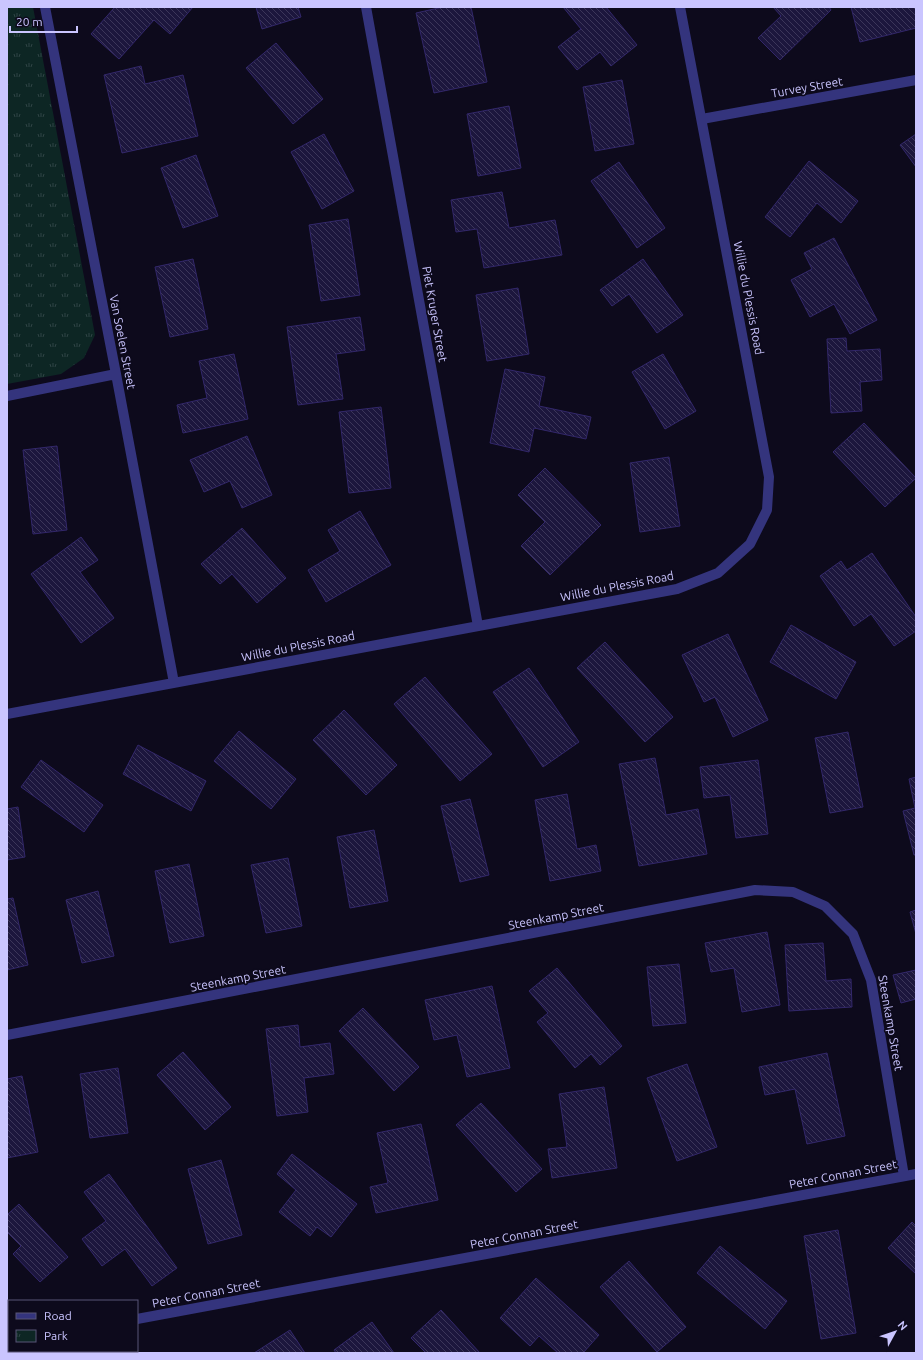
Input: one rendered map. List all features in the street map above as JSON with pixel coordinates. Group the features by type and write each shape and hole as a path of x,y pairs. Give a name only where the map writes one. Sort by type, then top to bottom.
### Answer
{"street":[{"name":"Van Soelen Street","path":"45,7 174,683"},
{"name":"Piet Kruger Street","path":"366,7 478,626"},
{"name":"Willie du Plessis Road","path":"7,714 677,589 718,573 750,544 767,510 769,477 680,7"},
{"name":"Turvey Street","path":"702,119 916,80"},
{"path":"7,396 116,374"},
{"name":"Steenkamp Street","path":"7,1035 755,890 794,892 825,906 853,934 871,980 904,1176"},
{"name":"Peter Connan Street","path":"138,1319 916,1174"}],"green space":[{"path":"7,7 33,7 95,335 84,358 61,374 7,384"}],"building":[{"path":"115,7 193,7 170,34 154,20 119,59 91,34"},
{"path":"256,7 298,7 301,17 262,29"},
{"path":"443,7 471,7 487,82 434,93 416,13"},
{"path":"563,7 606,7 637,45 611,66 600,52 577,70 558,47 581,29"},
{"path":"773,7 829,7 831,10 780,60 758,38 781,16"},
{"path":"851,7 916,7 916,28 860,42"},
{"path":"276,43 323,99 293,124 246,68"},
{"path":"141,66 145,84 183,75 198,136 122,153 104,75"},
{"path":"622,80 634,144 595,151 583,87"},
{"path":"509,106 521,168 478,176 467,114"},
{"path":"324,134 354,191 322,209 291,152"},
{"path":"916,134 916,167 900,145"},
{"path":"196,155 218,216 183,228 161,168"},
{"path":"809,161 858,201 841,223 817,203 790,237 765,217"},
{"path":"619,162 665,228 637,248 591,181"},
{"path":"502,192 509,228 555,220 562,255 484,268 477,229 456,232 451,200"},
{"path":"348,219 360,295 321,301 309,225"},
{"path":"834,238 877,320 850,334 834,304 810,317 791,280 812,269 804,253"},
{"path":"193,259 208,329 170,337 155,267"},
{"path":"643,259 683,315 657,333 629,294 612,306 600,290"},
{"path":"518,288 529,354 487,361 476,295"},
{"path":"360,317 365,350 336,354 343,399 298,405 287,327"},
{"path":"846,338 847,351 880,349 882,380 860,382 862,411 831,413 827,339"},
{"path":"234,354 248,419 183,433 177,405 207,398 199,361"},
{"path":"663,354 696,411 665,429 632,372"},
{"path":"505,369 545,377 539,406 591,417 586,439 534,428 529,452 490,443"},
{"path":"381,407 391,488 349,493 339,412"},
{"path":"864,423 916,478 885,507 833,452"},
{"path":"247,436 272,495 242,508 230,481 204,492 190,460"},
{"path":"57,446 67,530 33,534 23,450"},
{"path":"669,457 680,526 640,532 630,463"},
{"path":"545,468 601,525 550,575 521,546 545,522 518,495"},
{"path":"360,511 391,565 326,602 308,570 340,551 328,530"},
{"path":"242,528 286,578 257,603 232,574 220,584 201,564"},
{"path":"81,537 98,560 80,572 114,618 81,643 31,574"},
{"path":"872,553 916,617 916,631 894,646 871,614 854,626 820,576 841,561 847,570"},
{"path":"791,625 856,662 836,699 770,662"},
{"path":"728,634 768,720 733,737 715,697 704,702 682,655"},
{"path":"605,642 673,717 645,742 577,668"},
{"path":"529,668 579,742 543,767 493,692"},
{"path":"425,677 492,754 460,781 394,704"},
{"path":"344,710 397,765 366,795 313,740"},
{"path":"239,731 296,779 271,809 214,761"},
{"path":"848,732 863,807 830,813 815,738"},
{"path":"138,745 206,781 191,811 123,774"},
{"path":"655,758 666,815 698,809 707,854 639,866 619,764"},
{"path":"41,760 103,805 84,832 21,787"},
{"path":"758,760 768,834 736,838 730,795 704,798 700,767"},
{"path":"916,777 916,855 914,855 903,811 915,808 909,779"},
{"path":"567,794 577,849 596,845 601,871 550,881 535,800"},
{"path":"470,799 489,875 460,882 441,806"},
{"path":"18,807 25,857 7,860 7,809"},
{"path":"374,830 388,901 350,908 337,837"},
{"path":"288,858 302,926 266,933 251,865"},
{"path":"189,864 204,936 170,943 155,871"},
{"path":"98,891 114,956 82,963 66,900"},
{"path":"13,898 28,965 7,970 7,899"},
{"path":"916,910 916,934 910,912"},
{"path":"767,932 780,1005 742,1012 734,968 711,972 705,943"},
{"path":"823,943 826,981 851,979 852,1007 789,1011 785,945"},
{"path":"679,964 686,1023 653,1026 647,967"},
{"path":"557,968 622,1046 600,1065 591,1054 575,1068 537,1022 548,1013 529,991"},
{"path":"916,970 916,999 901,1003 893,975"},
{"path":"492,986 510,1068 467,1077 457,1035 434,1040 425,1000"},
{"path":"363,1008 419,1067 394,1091 339,1031"},
{"path":"298,1025 300,1047 330,1043 334,1074 304,1078 308,1112 277,1116 266,1029"},
{"path":"183,1052 231,1107 205,1130 157,1075"},
{"path":"827,1053 845,1136 807,1144 795,1089 765,1095 759,1067"},
{"path":"687,1064 717,1147 677,1161 647,1078"},
{"path":"118,1068 128,1133 90,1138 80,1074"},
{"path":"22,1076 38,1152 7,1158 7,1079"},
{"path":"604,1087 617,1168 552,1178 548,1149 567,1147 559,1094"},
{"path":"481,1103 542,1169 516,1192 456,1125"},
{"path":"421,1124 438,1200 376,1213 370,1187 388,1183 377,1133"},
{"path":"292,1154 357,1204 331,1237 317,1227 310,1236 279,1212 296,1190 277,1174"},
{"path":"221,1160 242,1235 208,1244 188,1169"},
{"path":"109,1174 177,1268 152,1286 125,1249 102,1266 82,1239 106,1221 84,1192"},
{"path":"19,1204 68,1257 40,1282 13,1254 21,1246 7,1232 7,1215"},
{"path":"912,1222 916,1226 916,1274 888,1248"},
{"path":"838,1230 856,1333 821,1339 804,1236"},
{"path":"720,1246 787,1301 765,1329 697,1273"},
{"path":"629,1261 686,1327 657,1352 600,1287"},
{"path":"536,1278 599,1335 583,1353 558,1353 539,1336 530,1346 500,1318"},
{"path":"441,1310 480,1353 426,1353 411,1338"},
{"path":"372,1322 394,1353 336,1353 334,1350"},
{"path":"290,1330 305,1353 254,1353"}]}
